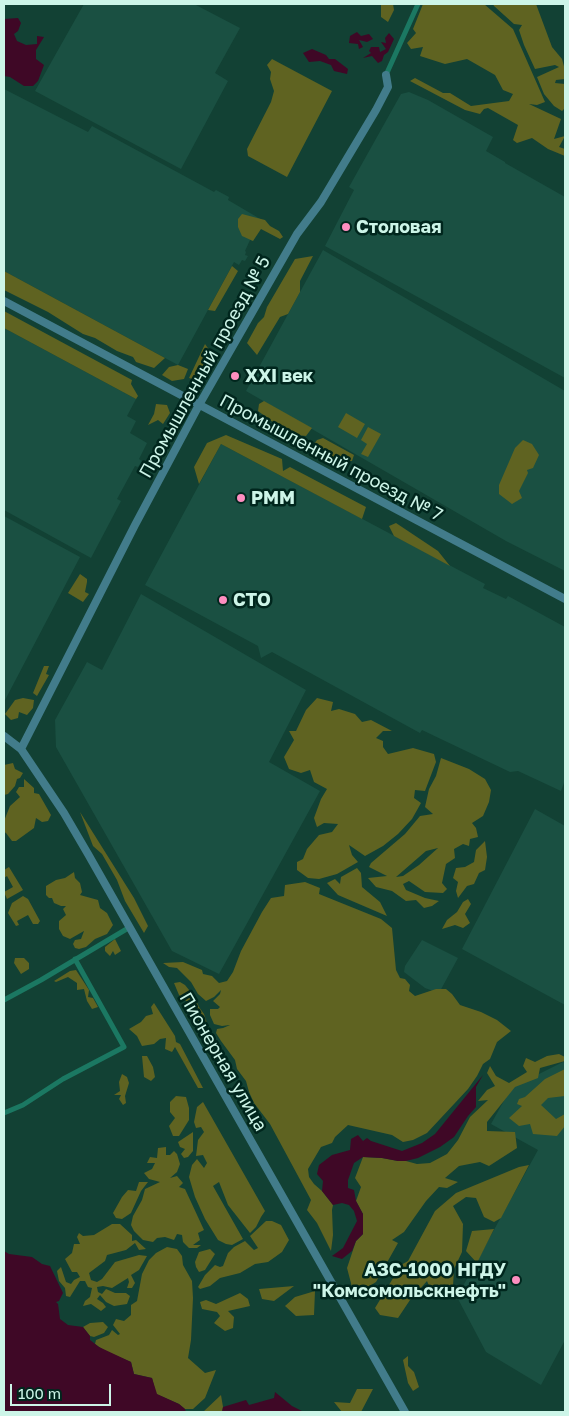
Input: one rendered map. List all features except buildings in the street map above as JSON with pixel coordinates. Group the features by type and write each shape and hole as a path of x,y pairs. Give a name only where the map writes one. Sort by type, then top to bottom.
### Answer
{"street":[{"name":"Промышленный проезд № 5","path":"21,749 131,534 200,405 297,234 321,202 376,110 388,87 386,75 418,4"},
{"name":"Промышленный проезд № 7","path":"4,301 565,599"},
{"name":"Пионерная улица","path":"4,736 21,749 64,814 405,1412"},
{"path":"4,1000 130,927"},
{"path":"4,1113 23,1105 63,1079 124,1047 75,959"}],"shaded area":[{"path":"84,4 194,4 240,28 215,73 228,81 181,169 35,91"},
{"path":"18,18 21,23 18,31 14,34 17,41 26,45 37,44 37,36 44,37 36,50 36,59 44,65 38,81 33,86 24,86 10,77 4,76 4,19"},
{"path":"357,32 361,36 369,34 373,39 367,42 359,40 363,47 359,49 358,44 349,43 350,36"},
{"path":"389,33 394,39 382,61 378,63 372,56 363,58 371,53 369,51 371,47 379,47 380,52 386,49 381,42 386,43 385,38"},
{"path":"312,49 326,55 329,59 335,59 348,69 347,74 334,71 331,65 320,61 309,62 303,53"},
{"path":"4,89 88,132 92,126 214,192 216,190 229,197 228,200 262,220 253,241 250,240 245,251 245,255 248,256 239,265 234,262 178,365 4,271"},
{"path":"409,92 428,100 493,137 486,151 565,197 565,378 325,246 354,190 349,187 401,94"},
{"path":"323,250 565,391 565,571 506,541 246,391"},
{"path":"4,328 136,399 127,416 136,421 130,433 147,443 139,459 142,461 138,467 135,466 117,499 121,501 91,558 4,510"},
{"path":"221,444 485,584 483,588 506,599 508,596 565,627 565,780 561,791 518,771 510,772 422,730 420,733 272,652 261,658 258,646 145,585"},
{"path":"4,516 80,557 4,702"},
{"path":"141,594 306,690 269,762 320,791 219,974 172,951 56,747 55,720 87,662 102,670"},
{"path":"535,809 565,826 565,1005 462,949"},
{"path":"422,940 458,958 439,993 425,988 404,972 405,966"},
{"name":"АЗС-1000 НГДУ \"Комсомольскнефть\"","path":"563,1062 565,1063 565,1340 541,1385 486,1352 457,1297 538,1150 491,1124 511,1088"},
{"path":"483,1075 476,1087 476,1107 454,1137 440,1147 418,1158 406,1161 363,1157 354,1163 348,1180 348,1188 354,1190 356,1201 363,1214 363,1234 356,1241 352,1251 342,1259 332,1256 343,1248 357,1221 354,1211 349,1205 342,1203 333,1205 322,1191 323,1181 317,1174 319,1165 332,1155 350,1150 351,1139 358,1135 363,1141 367,1138 402,1151 422,1143 435,1134"},
{"path":"4,1251 9,1254 32,1257 42,1264 50,1266 63,1293 59,1301 56,1302 60,1319 68,1325 83,1327 90,1336 90,1340 99,1347 131,1362 134,1374 152,1378 157,1394 179,1404 186,1412 4,1412"},
{"path":"275,1392 292,1406 304,1412 222,1412 223,1407 246,1400 249,1405 274,1398"}],"green space":[{"path":"373,4 393,4 394,10 388,22 381,17 381,5"},
{"path":"423,4 484,4 513,29 545,102 537,105 529,104 561,119 554,139 565,136 559,147 565,149 565,156 548,149 532,138 517,143 513,140 518,125 488,108 484,109 480,114 465,110 410,81 415,78 443,93 450,93 471,106 509,101 513,94 503,90 495,75 467,59 445,64 420,56 423,47 411,49 407,43 416,33 413,29"},
{"path":"493,4 536,4 552,47 562,59 565,70 565,79 556,80 555,83 565,84 565,108 562,111 554,106 544,94 537,77 559,67 555,65 535,69 519,30 522,25 514,24"},
{"path":"272,59 332,91 287,177 248,156 247,149 271,102 274,91 270,79 271,72 267,65"},
{"path":"242,214 265,220 270,226 279,231 283,237 280,239 261,229 253,241 242,236 238,227 238,219"},
{"path":"313,256 300,281 300,292 288,314 280,317 257,355 247,343 258,323 264,317 267,307 295,259"},
{"path":"232,266 238,271 215,311 208,310"},
{"path":"4,271 165,358 154,368 136,362 133,357 83,334 48,312 4,290"},
{"path":"4,311 132,380 131,384 138,396 136,399 4,328"},
{"path":"205,344 215,354 203,376 199,375 196,380 189,378"},
{"path":"178,365 188,369 184,379 172,381 162,375 169,367"},
{"path":"264,401 312,428 306,436 297,435 278,426 258,411 259,404"},
{"path":"156,404 167,405 170,413 163,424 158,420 148,425 154,414"},
{"path":"346,413 365,424 357,438 338,427"},
{"path":"368,427 381,434 368,457 361,454 367,444 361,440"},
{"path":"226,435 282,459 283,471 290,467 366,507 362,519 221,444 199,484 194,467 207,443"},
{"path":"323,438 354,455 352,461 329,456 317,449 314,444 317,440"},
{"path":"523,440 532,444 539,455 533,468 527,470 528,473 519,491 522,498 512,504 499,494 499,485 515,448"},
{"path":"396,523 438,551 450,566 394,536 389,526"},
{"path":"80,574 87,579 85,592 89,594 83,602 68,593"},
{"path":"44,666 49,666 46,674 49,675 37,696 33,693"},
{"path":"23,698 34,700 33,708 27,715 19,712 18,718 11,720 5,714 15,700"},
{"path":"317,698 333,702 331,711 339,709 355,714 362,722 371,720 392,731 383,731 376,738 383,741 383,747 388,754 413,748 434,754 436,762 425,791 415,790 414,798 421,803 412,819 398,834 383,846 365,856 349,845 352,855 358,862 337,874 319,879 308,878 297,870 297,862 303,859 307,849 319,835 332,832 338,824 324,823 317,827 314,818 327,789 314,782 310,770 301,773 289,769 284,757 294,740 289,731 296,731 306,710"},
{"path":"441,758 469,769 485,779 491,790 489,802 483,816 472,823 476,828 478,837 470,839 469,846 463,844 454,849 455,858 446,864 442,883 447,889 443,893 425,892 409,881 403,884 406,890 425,898 439,901 432,906 424,908 416,900 406,901 392,891 376,887 368,878 387,876 369,867 371,863 405,834 420,816 433,814 425,807 429,789 436,776","holes":["438,848 403,876 396,877 426,851"]},
{"path":"13,763 15,769 23,773 17,779 15,786 8,794 4,795 4,765"},
{"path":"24,779 34,788 34,793 39,794 51,815 48,821 42,822 36,818 34,828 16,841 12,841 4,832 4,821 10,806 20,797 16,792 19,787 24,787"},
{"path":"80,812 134,898 148,926 144,933 125,901 117,880 102,854 93,846"},
{"path":"485,841 487,857 485,870 479,873 474,884 467,886 458,898 456,891 458,882 453,878 456,868 465,867 474,862 476,850"},
{"path":"9,867 23,890 7,899 4,892 13,887 7,876 4,878 4,870"},
{"path":"357,868 361,873 362,887 380,902 387,916 338,895 327,883 335,879 340,884 341,877"},
{"path":"74,872 75,878 80,883 82,892 80,895 98,900 100,908 107,913 113,925 107,934 95,939 86,947 79,949 75,948 73,944 75,940 81,939 84,931 70,939 63,936 59,929 59,921 66,915 63,909 66,906 54,903 52,898 46,895 46,886"},
{"path":"305,882 320,888 319,894 381,919 392,928 396,970 400,978 405,979 410,985 409,991 415,996 436,989 446,989 460,1005 497,1020 511,1031 497,1042 490,1059 483,1064 468,1089 427,1133 413,1140 403,1142 392,1135 348,1125 335,1137 332,1143 321,1147 308,1169 309,1177 333,1205 331,1251 317,1223 307,1210 311,1200 270,1124 254,1103 246,1081 237,1069 235,1060 216,1033 217,1029 230,1025 214,1024 210,1015 210,1009 218,1009 220,1007 213,1001 220,994 221,990 214,997 206,1001 177,968 169,967 163,963 183,962 202,970 203,974 212,976 219,983 227,981 233,972 241,951 271,898 284,896 285,885"},
{"path":"23,896 28,899 40,921 38,924 33,924 28,915 17,921 19,925 16,926 8,913 12,903"},
{"path":"468,899 471,904 465,914 470,923 463,928 455,925 442,929 447,920"},
{"path":"115,939 121,951 115,955 113,951 110,956 105,951 105,947"},
{"path":"15,958 24,958 29,963 29,969 21,974 14,963"},
{"path":"76,970 89,990 88,997 93,998 98,1007 92,1009 87,1001 84,989 77,990 77,983 68,977 56,982 54,981 70,971"},
{"path":"180,982 194,996 204,1014 209,1029 193,1016 191,1005 179,995 174,983"},
{"path":"154,1003 175,1036 176,1042 180,1044 203,1088 198,1088 175,1047 172,1052 165,1049 166,1038 160,1039 154,1044 142,1046 137,1036 129,1029 141,1022 146,1016 153,1014 151,1007"},
{"path":"559,1054 565,1057 565,1061 540,1068 538,1078 515,1087 487,1122 487,1131 515,1132 517,1148 489,1166 480,1162 459,1166 445,1178 458,1182 447,1188 439,1187 426,1201 404,1232 392,1240 398,1243 376,1282 368,1287 352,1287 347,1268 356,1241 363,1234 363,1214 356,1201 361,1187 355,1178 363,1157 406,1161 417,1164 430,1163 447,1154 458,1140 470,1117 488,1100 478,1101 487,1090 495,1086 487,1073 490,1066 496,1076 509,1083 527,1072 523,1066 526,1058 535,1062 547,1056"},
{"path":"142,1056 147,1056 153,1067 155,1077 151,1081 144,1077"},
{"path":"565,1069 565,1096 548,1098 541,1105 556,1119 565,1114 565,1126 557,1136 533,1134 530,1124 519,1126 509,1118 522,1106 517,1104 519,1099 525,1097 545,1079"},
{"path":"122,1074 127,1077 129,1083 125,1096 126,1103 123,1105 119,1099 121,1095 114,1095 120,1091 119,1082"},
{"path":"176,1096 186,1097 189,1108 189,1120 179,1136 173,1136 169,1126 175,1118 170,1112 170,1102"},
{"path":"203,1102 265,1211 256,1227 250,1233 228,1205 219,1182 213,1186 243,1239 232,1245 218,1240 205,1219 195,1197 189,1177 192,1165 197,1159 204,1168 207,1163 203,1155 196,1156 198,1140 204,1132 201,1127 196,1128 194,1122 197,1107"},
{"path":"193,1132 193,1151 188,1157 184,1158 181,1154 185,1149 180,1147 178,1142"},
{"path":"166,1147 166,1155 170,1155 174,1151 180,1164 177,1172 170,1178 177,1176 183,1183 179,1187 185,1189 204,1230 198,1233 200,1240 193,1245 201,1245 197,1248 189,1248 183,1242 182,1235 177,1234 174,1240 165,1237 157,1238 153,1242 143,1240 131,1225 145,1189 160,1182 149,1179 144,1173 152,1169 155,1163 147,1163 150,1157 157,1158 158,1148"},
{"path":"529,1165 501,1218 494,1222 484,1217 476,1198 466,1197 453,1206 463,1224 462,1252 454,1269 453,1286 432,1293 427,1281 410,1300 398,1318 380,1315 375,1308 401,1265 408,1261 435,1211 456,1193 519,1167"},
{"path":"139,1182 148,1182 141,1191 131,1213 122,1219 116,1218 113,1213 122,1197 128,1190 136,1191"},
{"path":"266,1221 272,1221 281,1225 289,1240 282,1252 268,1262 255,1264 240,1273 220,1278 210,1286 200,1289 198,1287 205,1275 215,1265 223,1266 228,1253 234,1247 245,1241 254,1250 258,1248 250,1236"},
{"path":"112,1224 120,1224 132,1235 132,1241 136,1240 146,1249 139,1250 135,1243 126,1250 107,1255 105,1261 89,1273 91,1280 97,1282 102,1279 115,1262 139,1255 147,1256 139,1270 131,1275 135,1283 132,1288 127,1288 128,1278 112,1288 97,1287 98,1292 102,1294 106,1289 115,1293 126,1293 130,1296 127,1304 114,1306 106,1302 100,1295 97,1299 106,1307 101,1311 91,1304 83,1306 90,1297 92,1288 88,1287 85,1281 80,1281 70,1297 66,1296 65,1288 59,1281 57,1271 61,1267 66,1282 71,1284 80,1277 77,1272 72,1272 65,1259 72,1253 74,1244 80,1244 77,1237 79,1233 83,1236 94,1235"},
{"path":"494,1229 477,1263 466,1251 472,1231"},
{"path":"167,1247 177,1249 182,1256 183,1265 192,1281 191,1340 188,1358 205,1373 216,1370 205,1398 193,1409 185,1409 179,1404 156,1394 152,1378 134,1374 131,1362 105,1351 95,1344 96,1340 109,1335 112,1330 118,1335 120,1334 113,1325 116,1319 124,1321 131,1315 131,1305 137,1301 142,1274 149,1260 156,1253"},
{"path":"210,1249 215,1254 205,1270 199,1272 195,1262 199,1252"},
{"path":"294,1286 274,1301 262,1299 259,1289"},
{"path":"315,1291 314,1315 296,1316 285,1306 295,1297"},
{"path":"240,1293 248,1299 250,1306 228,1311 234,1317 233,1328 225,1331 214,1323 220,1316 217,1312 202,1309 200,1302 206,1300 216,1304"},
{"path":"103,1322 108,1327 104,1333 94,1337 90,1336 83,1327 90,1323"},
{"path":"408,1356 408,1366 414,1372 419,1387 413,1391 408,1383 403,1360"},
{"path":"357,1389 373,1389 361,1412 342,1412 334,1402 350,1403"},
{"path":"221,1395 222,1412 203,1412"}],"place":[{"name":"Столовая","path":"346,227"},
{"name":"XXI век","path":"235,376"},
{"name":"РММ","path":"241,498"},
{"name":"СТО","path":"223,600"},
{"name":"АЗС-1000 НГДУ \"Комсомольскнефть\"","path":"516,1280"}]}
